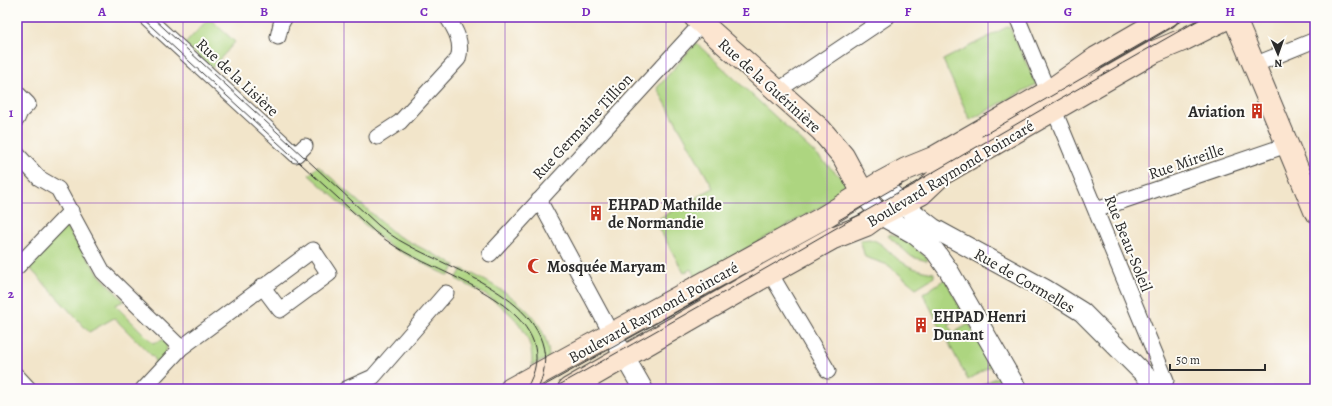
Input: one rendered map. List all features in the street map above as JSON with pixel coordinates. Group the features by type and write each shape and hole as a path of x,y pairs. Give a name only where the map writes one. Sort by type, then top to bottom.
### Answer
{"main road":[{"name":"Boulevard Raymond Poincaré","path":"568,389 625,358 770,273 837,236 866,225 901,203 921,194 942,174 1051,101 1096,58 1167,17"},
{"name":"Boulevard Raymond Poincaré","path":"512,389 821,219 871,188 906,169 933,158 1154,52 1185,40 1229,17"},
{"path":"1234,17 1315,212"},
{"name":"Rue de la Guérinière","path":"698,20 820,130 843,156 864,169 871,188"}],"street":[{"name":"Rue de la Lisière","path":"146,17 296,156 305,146"},
{"path":"278,37 280,24 285,17"},
{"path":"377,136 400,122 458,59 460,51 459,40 447,17"},
{"path":"777,91 887,17"},
{"name":"Rue Beau-Soleil","path":"1017,17 1166,380 1160,389"},
{"name":"Rue Germaine Tillion","path":"490,254 698,20"},
{"path":"1254,65 1315,40"},
{"path":"17,93 28,104 20,112 17,119"},
{"name":"Rue Mireille","path":"1096,210 1287,146"},
{"path":"17,154 39,178 58,189 103,272 181,348"},
{"path":"871,188 880,215 926,243 944,262 1017,389"},
{"name":"Rue de Cormelles","path":"871,188 901,203 933,228 1045,289 1082,312 1160,389"},
{"path":"539,200 642,389"},
{"path":"17,267 71,211"},
{"path":"944,262 942,252 944,245 959,242"},
{"path":"770,273 828,371"},
{"path":"143,389 181,348 262,286"},
{"path":"346,389 376,383 446,293"},
{"path":"17,376 29,389"}],"green space":[{"path":"209,18 235,42 212,68 185,44"},
{"path":"1009,26 1036,84 970,120 943,60"},
{"path":"696,43 848,184 847,192 695,277 691,269 684,273 655,221 713,188 657,88"},
{"path":"318,166 396,235 455,265 449,276 391,247 379,237 309,175"},
{"path":"63,223 100,276 124,301 115,305 153,343 165,339 167,347 165,354 155,366 155,359 114,318 89,332 27,265"},
{"path":"891,234 911,244 928,259 927,261 912,257 888,236"},
{"path":"869,239 878,242 898,259 910,266 934,273 934,277 916,288 888,265 865,257 860,240"},
{"path":"462,269 505,293 531,314 540,327 546,342 549,358 532,365 531,349 526,335 518,323 496,302 483,293 456,279"},
{"path":"945,279 964,315 948,324 953,333 969,324 992,365 968,380 923,294"},
{"path":"999,376 1006,389 975,389"}],"tram line":[{"path":"141,17 375,232 394,246 457,278 504,305 522,322 534,342 536,364 526,389"},
{"path":"152,17 378,225 402,242 480,281 505,297 526,315 540,336 545,361 538,389"},
{"path":"982,136 1188,17"},
{"path":"552,389 716,297 1204,17"},
{"path":"839,220 903,183"},
{"path":"538,389 705,296"}],"place":[{"name":"Aviation","path":"1257,111"},
{"name":"EHPAD Mathilde de Normandie","path":"596,213"},
{"name":"Mosquée Maryam","path":"535,266"},
{"name":"EHPAD Henri Dunant","path":"921,325"}]}
